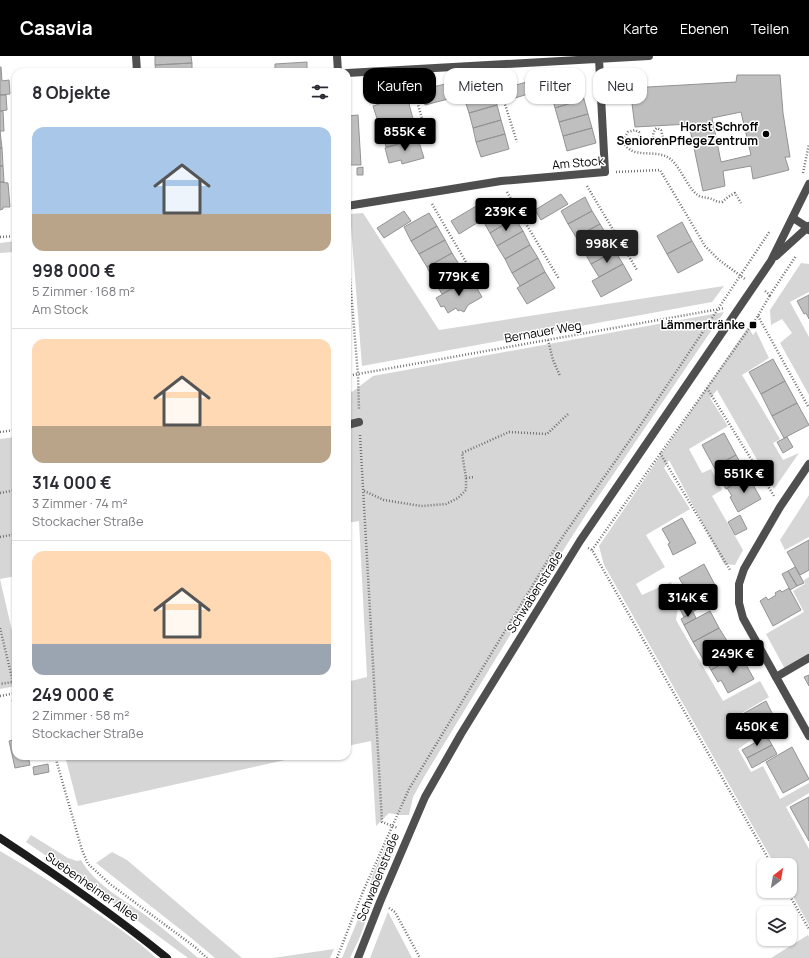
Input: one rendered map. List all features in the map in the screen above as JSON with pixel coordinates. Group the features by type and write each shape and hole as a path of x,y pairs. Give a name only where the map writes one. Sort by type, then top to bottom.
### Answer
{"main road":[{"name":"Suebenheimer Allee","path":"0,838 55,874 135,932 167,958"}],"street":[{"path":"136,56 138,68"},
{"path":"337,56 338,68"},
{"path":"432,68 649,56"},
{"path":"599,59 605,172"},
{"path":"351,73 363,72"},
{"name":"Am Stock","path":"351,205 425,192 501,181 605,172"},
{"name":"Schwabenstraße","path":"358,958 380,902 425,797 580,541 742,306 771,261 809,184"},
{"path":"793,218 808,228"},
{"name":"Schwabenstraße","path":"771,261 808,228"},
{"path":"351,424 359,422"},
{"path":"809,464 780,507 744,569 739,584 739,603 743,618 809,736"},
{"path":"776,678 809,658"}],"path":[{"path":"493,65 517,142"},
{"path":"418,104 428,140"},
{"path":"693,141 676,139 668,144 664,141 661,130 657,128 650,144 641,142 640,132 635,130 628,132 623,140 628,148 633,152 642,154 661,154 668,157 683,173 687,183 695,193 701,197 708,198 716,202 722,202 734,193 741,203"},
{"name":"Am Stock","path":"605,172 660,170 704,246 719,260 755,285"},
{"path":"581,174 636,270"},
{"path":"501,181 559,279"},
{"path":"425,192 477,281"},
{"path":"0,237 12,236"},
{"path":"592,550 758,316 770,295 800,252"},
{"path":"755,285 770,295"},
{"path":"351,291 358,375 359,422 382,822 409,833"},
{"name":"Bernauer Weg","path":"351,376 742,306"},
{"path":"758,316 809,408"},
{"path":"548,340 553,360 560,376"},
{"path":"707,388 780,507"},
{"path":"364,491 392,502 422,506 446,504 458,498 466,490 466,478 462,453 509,432 547,434 568,414"},
{"path":"0,432 12,430"},
{"path":"660,453 739,584"},
{"path":"466,478 474,477"},
{"path":"0,493 12,491"},
{"path":"0,537 12,535"},
{"path":"580,541 592,550 768,858"},
{"path":"0,628 12,678"},
{"path":"0,684 12,682"},
{"path":"0,696 12,694"},
{"path":"56,760 82,850 88,864 110,884 195,947 207,958"},
{"path":"337,958 392,825"},
{"path":"791,898 809,929"},
{"path":"380,902 395,912 420,958"}],"shaded area":[{"path":"363,213 439,330 724,286 712,302 362,366 351,214"},
{"path":"12,242 12,252 0,253 0,243"},
{"path":"801,263 809,264 809,292 790,302 809,337 809,395 780,343 792,333 782,319 771,325 770,310"},
{"path":"724,312 587,513 529,604 424,777 413,797 409,815 389,813 376,826 371,741 351,745 351,681 367,677 359,521 351,522 351,391 352,392 373,376"},
{"path":"748,327 753,335 756,331 769,358 742,375 780,439 773,443 783,460 799,453 774,489 717,390 710,398 728,426 689,449 702,473 711,469 722,490 712,496 743,550 735,565 724,564 669,460 664,468 690,509 646,535 665,567 636,584 642,595 671,582 679,601 676,620 723,701 760,681 769,697 735,717 751,740 738,749 751,772 763,766 780,799 809,783 809,793 786,807 809,849 809,925 794,898 797,898 797,858 771,858 604,565 599,546"},
{"path":"12,438 12,577 0,579 0,439"},
{"path":"809,495 809,537 785,550 780,540"},
{"path":"809,577 809,655 785,669 766,634 804,612 793,591 805,584 804,580"},
{"path":"0,579 12,631 12,687 0,689"},
{"path":"66,760 285,760 78,806"},
{"path":"31,835 68,858 77,861 81,860 87,869 103,885 148,917 198,958 188,958 96,890 26,842"},
{"path":"389,839 392,840 395,846 375,895 368,892 373,874"},
{"path":"0,851 60,888 127,934 156,958 0,958"},
{"path":"112,852 127,860 242,958 215,958 96,863"},
{"path":"366,900 372,902 360,937 350,958 342,958"},
{"path":"388,912 412,958 370,958"},
{"path":"808,935 809,958 771,958 790,946 797,946 797,942"},
{"path":"334,949 330,958 273,958"}],"building":[{"path":"155,56 191,56 192,63 155,65"},
{"path":"307,62 307,68 275,68 275,64"},
{"path":"192,63 192,68 155,68 155,65"},
{"path":"0,67 2,81 9,80 10,94 0,95"},
{"name":"Horst Schroff SeniorenPflegeZentrum","path":"737,75 780,75 783,113 790,157 785,157 789,170 753,179 751,166 723,171 725,186 703,191 689,124 635,127 632,104 647,104 647,87 736,82","holes":["741,112 751,155 721,162 712,118"]},
{"path":"525,82 525,95 517,97 517,85"},
{"path":"444,84 444,100 436,102 436,86"},
{"path":"0,95 6,95 7,110 0,111"},
{"path":"585,103 588,114 559,122 555,108 568,104 585,104"},
{"path":"379,104 409,104 413,119 380,128 373,106"},
{"path":"466,104 497,104 497,105 469,113"},
{"path":"554,104 568,104 555,108"},
{"path":"497,105 501,120 473,128 469,113"},
{"path":"0,111 3,111 4,131 0,131"},
{"path":"588,114 592,128 563,136 559,122"},
{"path":"358,115 361,165 351,165 351,116"},
{"path":"413,119 418,139 386,147 381,128"},
{"path":"501,120 505,134 476,142 473,128"},
{"path":"592,128 596,143 567,151 563,136"},
{"path":"0,131 2,148 0,148"},
{"path":"505,134 509,149 481,157 476,142"},
{"path":"418,139 424,158 402,164 401,160 389,163 385,148"},
{"path":"0,148 2,148 3,166 0,166"},
{"path":"0,166 3,166 4,182 0,182"},
{"path":"363,167 363,175 357,175 357,168"},
{"path":"0,182 8,183 10,207 3,207 3,209 0,210"},
{"path":"561,194 568,204 541,220 535,210"},
{"path":"585,197 592,211 568,224 561,211"},
{"path":"483,202 490,215 459,234 451,221"},
{"path":"508,205 515,218 490,233 482,219"},
{"path":"404,211 411,221 384,238 377,228"},
{"path":"592,211 600,224 576,237 568,224"},
{"path":"429,213 437,226 411,241 404,227"},
{"path":"515,218 523,231 497,246 490,233"},
{"path":"682,222 692,241 667,254 657,236"},
{"path":"600,224 608,237 584,251 576,237"},
{"path":"437,226 445,240 419,254 411,241"},
{"path":"523,231 530,245 505,259 497,246"},
{"path":"608,237 615,251 591,264 584,251"},
{"path":"445,240 452,253 427,267 419,254"},
{"path":"692,241 703,260 678,273 667,254"},
{"path":"530,245 538,258 512,273 505,259"},
{"path":"615,251 623,264 599,277 591,264"},
{"path":"452,253 460,266 434,281 427,267"},
{"path":"538,258 545,272 520,286 512,273"},
{"path":"623,264 632,280 601,297 592,281"},
{"path":"460,266 467,280 442,294 434,281"},
{"path":"545,272 555,288 527,304 517,288"},
{"path":"467,280 472,287 475,285 482,297 468,305 464,312 460,310 458,311 456,308 448,313 444,306 441,307 436,298"},
{"path":"809,295 809,319 806,313 804,314 797,301"},
{"path":"773,359 785,381 761,394 749,372"},
{"path":"785,381 797,403 772,416 761,394"},
{"path":"797,403 809,425 784,438 772,416"},
{"path":"724,433 736,455 714,467 702,445"},
{"path":"787,437 793,447 783,453 777,442"},
{"path":"736,455 748,476 726,489 714,467"},
{"path":"748,476 761,499 738,512 730,497 732,496 727,488"},
{"path":"740,515 747,529 735,535 728,522"},
{"path":"682,518 696,543 673,555 668,544 670,543 662,529"},
{"path":"809,540 809,570 800,575 787,552"},
{"path":"704,564 717,589 695,601 686,585 684,586 679,578"},
{"path":"795,567 804,583 797,586 788,571"},
{"path":"788,571 797,586 790,590 782,574"},
{"path":"789,588 801,610 773,626 760,601 766,597 768,600 776,595 775,593 780,590 782,592"},
{"path":"697,600 701,607 684,617 680,609"},
{"path":"710,611 719,628 693,642 684,625"},
{"path":"693,612 696,618 684,625 681,619"},
{"path":"719,628 729,644 703,659 693,642"},
{"path":"716,652 718,657 705,664 703,659"},
{"path":"723,654 727,661 711,670 707,663"},
{"path":"740,654 754,679 728,693 721,680 718,682 711,670"},
{"path":"809,675 809,686 804,677"},
{"path":"766,701 780,729 756,742 748,727 746,728 739,716"},
{"path":"767,736 772,745 747,758 742,750"},
{"path":"12,740 12,754 9,741"},
{"path":"772,745 777,754 752,768 747,758"},
{"path":"792,747 809,779 783,793 766,762"},
{"path":"13,760 29,760 30,765 15,768"},
{"path":"48,764 49,772 34,775 33,767"},
{"path":"809,797 809,841 790,807"}],"place":[{"name":"Horst Schroff SeniorenPflegeZentrum","path":"766,134"},
{"name":"Lämmertränke","path":"753,325"}]}
